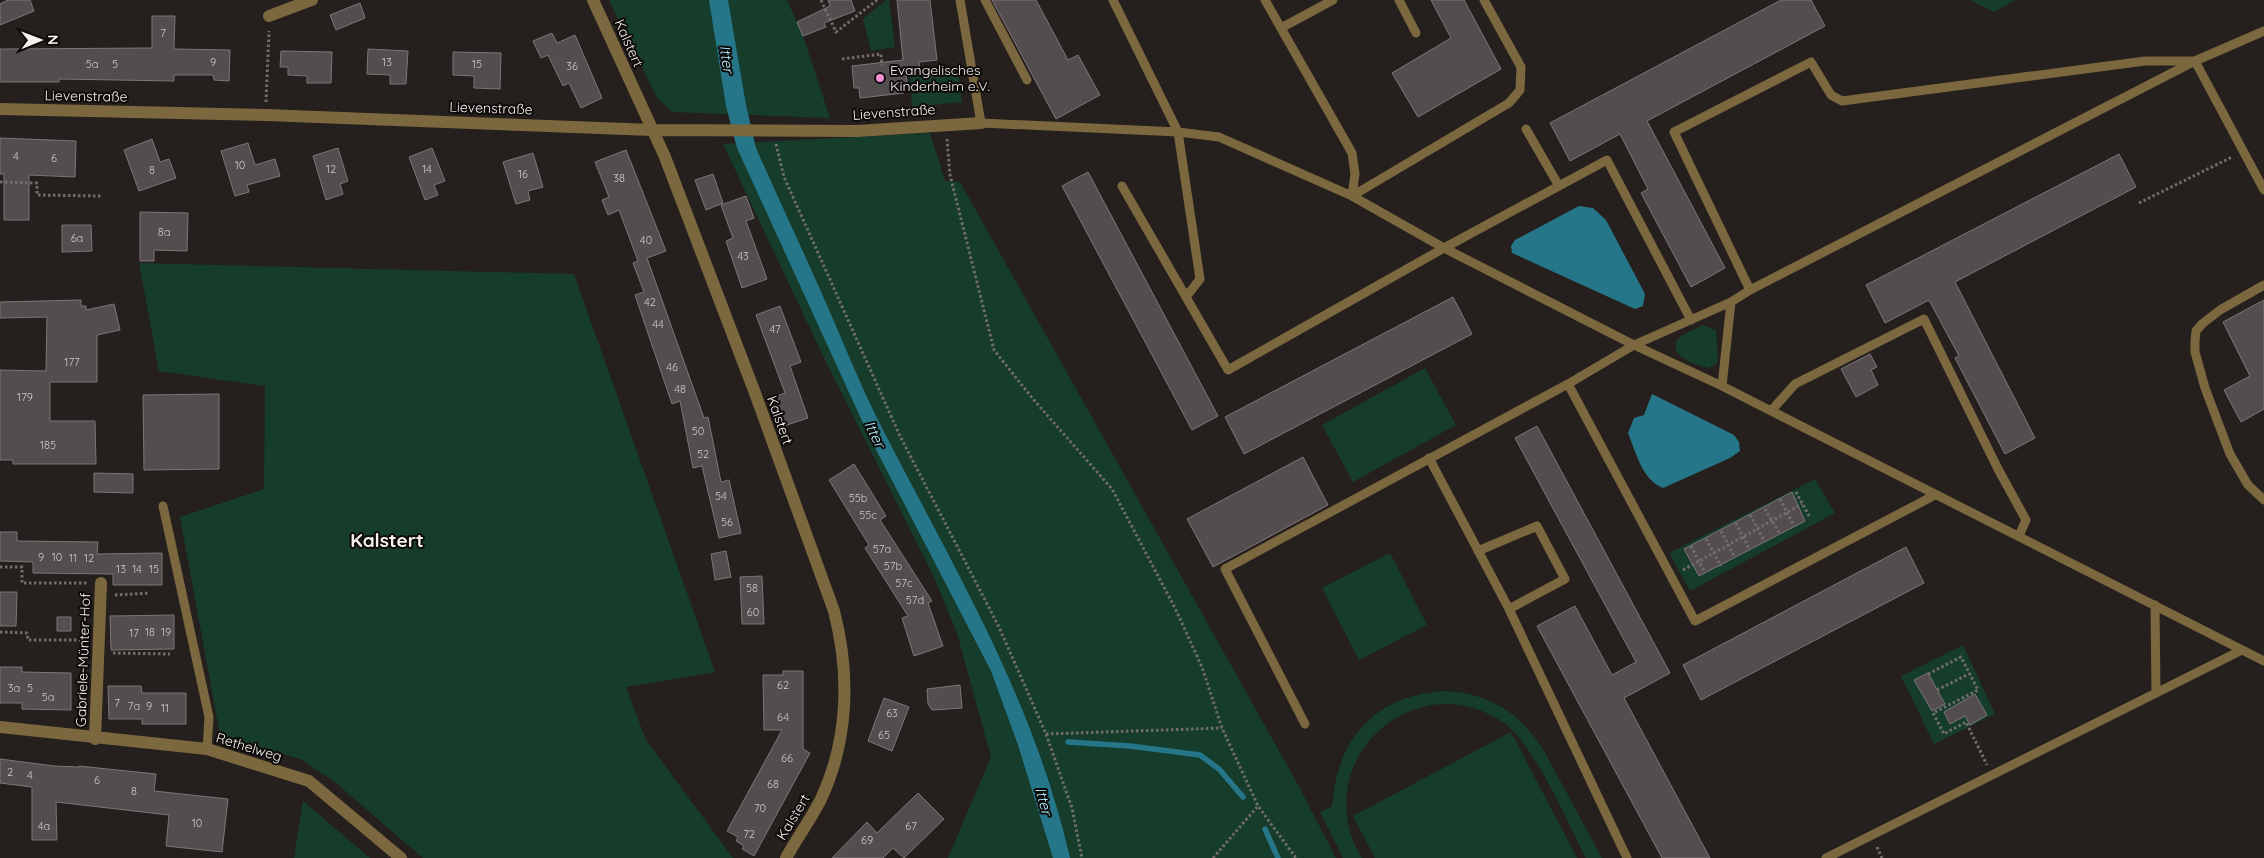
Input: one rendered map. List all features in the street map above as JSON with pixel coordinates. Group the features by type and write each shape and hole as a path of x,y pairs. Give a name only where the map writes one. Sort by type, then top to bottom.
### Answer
{"street":[{"path":"270,16 312,0"},
{"name":"Kalstert","path":"593,0 665,157 755,393 834,611 842,642 846,681 844,720 836,760 821,799 786,858"},
{"name":"Lievenstraße","path":"0,109 266,115 652,130 857,131 981,123"},
{"name":"Gabriele-Münter-Hof","path":"95,739 101,589"},
{"name":"Rethelweg","path":"0,727 208,750 309,781 401,858"}],"lane":[{"path":"960,0 981,123 1178,132 1219,136 1352,196 1444,248 1634,345 1722,386 2264,661"},
{"path":"985,0 1027,80"},
{"path":"1112,0 1178,132 1200,279 1186,297"},
{"path":"1265,0 1352,153 1355,174 1352,196"},
{"path":"1281,28 1333,0"},
{"path":"1399,0 1416,33"},
{"path":"1352,196 1509,103 1520,90 1521,67 1484,0"},
{"path":"1305,724 1224,569 1568,384 1634,345 1731,302 1750,290 2195,61 2264,31"},
{"path":"2195,61 2264,190"},
{"path":"1750,290 1674,132 1811,62 1831,96 1842,101 2145,62 2195,61"},
{"path":"1526,130 1560,186"},
{"path":"1122,186 1228,370 1444,248 1607,160 1691,320"},
{"path":"2264,285 2220,310 2202,324 2196,331 2194,341 2195,352 2205,388 2237,471 2264,500"},
{"path":"1722,386 1731,302"},
{"path":"1771,411 1794,384 1924,318 1998,469 2026,520 2019,536"},
{"path":"1568,384 1695,621 1935,495"},
{"path":"1429,458 1509,610 1627,858"},
{"path":"163,506 209,717 208,750"},
{"path":"1478,551 1538,526 1565,579 1509,610"},
{"path":"2155,605 2156,693"},
{"path":"1826,858 2242,650"}],"path":[{"path":"821,0 836,32 877,0"},
{"path":"266,101 270,16"},
{"path":"842,59 881,54 882,66"},
{"path":"946,124 950,175 994,350 1112,489 1179,616 1202,667 1222,728 1258,806 1296,858"},
{"path":"775,141 784,177 896,427 999,628 1046,734 1072,808 1082,858"},
{"path":"2139,203 2243,151"},
{"path":"0,182 37,183 37,195 102,196"},
{"path":"1796,492 1810,516"},
{"path":"1780,499 1794,526"},
{"path":"1671,576 1802,504"},
{"path":"1765,508 1780,534"},
{"path":"1750,515 1764,540"},
{"path":"1736,523 1750,550"},
{"path":"1721,531 1734,556"},
{"path":"1706,539 1720,566"},
{"path":"1691,546 1705,573"},
{"path":"0,567 22,567 22,583 150,593"},
{"path":"0,632 27,633 28,640 170,654"},
{"path":"1928,674 1961,656 1978,690 1933,713 1944,734 1966,722 1992,774"},
{"path":"1937,690 1969,674"},
{"path":"1046,734 1222,728"},
{"path":"1213,858 1258,806"}],"green space":[{"path":"609,0 787,0 803,36 830,118 672,112 657,98"},
{"path":"886,0 889,0 895,47 871,51 863,19"},
{"path":"1970,0 2016,0 1994,12"},
{"path":"958,71 962,102 912,107 910,76"},
{"path":"930,133 945,181 960,182 1296,781 1336,858 948,858 991,757 957,633 934,577 824,358 723,144"},
{"path":"139,263 574,274 715,672 626,687 646,740 733,858 423,858 336,783 300,759 220,735 180,517 264,489 265,386 159,371"},
{"path":"1703,325 1716,330 1718,362 1709,368 1685,359 1676,349 1676,341 1681,336"},
{"path":"1425,368 1456,425 1353,482 1322,425"},
{"path":"1815,479 1835,513 1690,591 1669,553"},
{"path":"1390,553 1427,625 1359,660 1322,588"},
{"path":"1963,645 1995,714 1934,744 1901,676"},
{"path":"1440,691 1472,695 1487,700 1500,706 1524,725 1544,751 1602,858 1586,858 1549,784 1526,746 1513,731 1501,721 1470,707 1440,704 1411,711 1385,726 1364,747 1351,774 1346,805 1352,838 1362,858 1343,858 1320,812 1332,806 1335,782 1341,761 1350,742 1362,726 1377,713 1395,703 1416,695"},
{"path":"1511,732 1577,858 1375,858 1353,816"},
{"path":"303,801 370,858 294,858"}],"water":[{"name":"Itter","path":"709,0 728,0 746,105 756,148 874,412 965,586 1014,691 1036,744 1055,800 1070,858 1053,858 1018,745 991,671 869,436 737,148 726,106"},
{"path":"1579,206 1593,208 1606,220 1645,294 1643,306 1635,309 1512,253 1511,246 1515,240"},
{"path":"1652,394 1734,435 1739,442 1740,451 1730,458 1663,488 1656,484 1650,479 1641,465 1628,433 1634,418 1644,415"}],"building":[{"path":"8,0 30,0 34,11 0,25 0,4"},
{"path":"828,0 851,0 855,11 824,23 826,27 803,36 797,22 830,6"},
{"path":"897,0 930,0 937,60 919,62 920,72 906,73 907,82 902,83 904,93 860,98 859,88 854,88 852,66 903,60"},
{"path":"992,0 1036,0 1068,60 1078,55 1100,95 1056,119"},
{"path":"1431,0 1464,0 1501,69 1418,117 1392,73 1451,38"},
{"path":"1781,0 1811,0 1825,26 1647,121 1725,268 1691,287 1641,193 1648,189 1620,134 1570,161 1550,123"},
{"path":"360,3 365,18 336,30 330,15"},
{"path":"152,16 175,16 174,49 230,50 229,81 214,80 213,75 174,75 174,81 59,79 59,82 0,82 0,49 152,48"},
{"path":"552,33 557,43 575,35 602,98 581,108 569,83 563,86 548,55 541,58 533,41"},
{"path":"368,49 408,51 406,84 390,84 390,75 367,74"},
{"path":"281,51 332,52 331,83 307,83 307,76 288,75 288,67 280,67"},
{"path":"453,52 501,53 500,89 474,88 474,76 453,75"},
{"path":"0,138 76,141 75,177 29,175 29,220 4,220 4,174 0,174"},
{"path":"152,139 160,162 169,159 176,178 139,191 124,150"},
{"path":"248,143 255,165 275,159 280,176 247,185 249,192 235,196 221,151"},
{"path":"338,148 348,181 340,184 343,194 326,200 313,156"},
{"path":"432,148 445,181 434,185 438,195 425,200 409,157"},
{"path":"626,150 666,251 647,258 704,418 708,417 721,482 729,480 741,533 719,538 702,466 693,468 680,401 672,404 635,295 644,292 633,263 638,261 619,210 608,215 602,200 609,197 595,162"},
{"path":"533,153 543,187 528,191 530,200 516,204 503,162"},
{"path":"2119,154 2136,187 1955,282 2035,438 2005,454 1955,358 1959,356 1929,300 1885,323 1866,285"},
{"path":"1088,172 1218,416 1192,430 1062,186"},
{"path":"713,174 723,203 706,210 695,180"},
{"path":"746,196 754,218 746,221 767,279 742,288 726,241 733,238 721,205"},
{"path":"140,212 188,213 187,251 154,250 154,261 140,261"},
{"path":"62,225 91,225 92,251 62,252"},
{"path":"1453,297 1472,334 1244,454 1225,417"},
{"path":"81,300 81,306 86,306 86,310 114,304 120,330 97,335 97,382 50,382 50,421 95,421 96,464 13,464 13,460 0,460 0,370 46,371 47,317 0,318 0,302"},
{"path":"2264,300 2264,409 2241,422 2224,390 2250,376 2223,322"},
{"path":"780,306 801,362 790,366 808,418 784,426 774,397 785,393 756,315"},
{"path":"1870,354 1877,367 1871,370 1878,385 1856,397 1841,369"},
{"path":"219,394 219,469 144,470 143,395"},
{"path":"1537,426 1670,673 1624,698 1710,858 1662,858 1537,626 1575,606 1612,675 1636,662 1515,438"},
{"path":"1303,457 1328,505 1213,567 1187,519"},
{"path":"854,464 886,516 880,520 932,601 928,603 943,646 914,656 902,618 908,616 865,548 869,545 829,480"},
{"path":"94,473 133,474 133,493 94,492"},
{"path":"1792,492 1805,521 1699,576 1684,549"},
{"path":"0,532 17,532 17,541 98,542 97,554 162,553 162,585 113,585 113,574 33,573 33,562 0,561"},
{"path":"1906,547 1924,583 1701,700 1683,665"},
{"path":"726,551 731,577 715,580 711,554"},
{"path":"762,576 764,624 742,624 740,577"},
{"path":"0,592 17,592 16,626 0,626"},
{"path":"174,615 174,649 111,650 110,616"},
{"path":"57,617 71,617 71,631 57,631"},
{"path":"0,667 22,667 22,672 71,673 71,710 22,709 22,703 0,703"},
{"path":"783,671 803,671 803,749 810,753 754,856 742,849 744,846 736,841 738,837 727,831 782,730 764,730 763,675 783,675"},
{"path":"1928,673 1945,704 1932,711 1914,680"},
{"path":"960,685 962,708 932,710 928,704 927,689"},
{"path":"108,686 141,686 142,693 186,693 186,724 142,724 142,719 109,719"},
{"path":"1975,694 1987,715 1970,725 1965,716 1950,724 1944,712"},
{"path":"884,698 909,707 892,751 868,741"},
{"path":"0,759 54,766 79,766 156,774 154,791 228,799 222,852 166,846 169,815 56,802 57,840 32,840 32,787 0,783"},
{"path":"918,793 944,819 904,858 893,848 883,858 832,858 867,822 877,833"}],"waterway":[{"path":"1068,742 1130,746 1200,755 1219,769 1243,797"},
{"path":"1265,829 1278,858"}],"place":[{"name":"Evangelisches Kinderheim e.V.","path":"880,78"}],"district":[{"name":"Kalstert","path":"387,540"}]}
